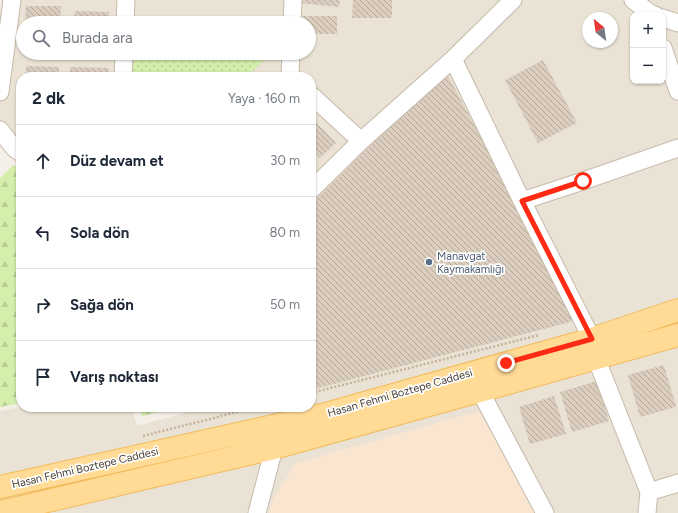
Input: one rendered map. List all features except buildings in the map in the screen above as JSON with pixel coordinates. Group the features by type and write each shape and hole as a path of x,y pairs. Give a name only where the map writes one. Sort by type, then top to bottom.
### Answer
{"main road":[{"name":"Hasan Fehmi Boztepe Caddesi","path":"0,512 274,448 480,391 594,348 678,310"},
{"name":"Hasan Fehmi Boztepe Caddesi","path":"0,487 322,415 594,348 678,335"}],"street":[{"path":"0,92 12,0"},
{"path":"125,16 126,0"},
{"path":"292,16 293,0"},
{"path":"316,185 361,142 453,59 513,0"},
{"path":"633,0 651,12"},
{"path":"666,19 678,23"},
{"path":"666,57 678,91"},
{"path":"453,59 594,348 649,492 647,513"},
{"path":"123,72 124,60"},
{"path":"288,72 290,60"},
{"path":"316,100 361,142"},
{"path":"0,130 16,149"},
{"path":"522,201 678,148"},
{"path":"480,391 545,513"},
{"path":"257,513 274,448"},
{"path":"649,492 678,483"}],"path":[{"path":"316,392 539,335"},
{"path":"141,437 238,412"}],"shaded area":[{"path":"2,0 678,0 678,513 0,513 0,411 16,408 16,412 133,412 137,426 188,412 316,412 316,72 16,72 16,144 0,133 0,14"},
{"path":"479,411 536,513 269,513 273,499 296,463"}],"green space":[{"path":"133,60 264,60 251,72 132,72"},
{"path":"13,165 16,167 16,404 0,407 0,178"},
{"path":"141,412 158,412 142,416"}],"place":[{"name":"Manavgat Kaymakamlığı","path":"429,262"}],"route":[{"path":"506,363 592,339 522,201 583,181"}]}
